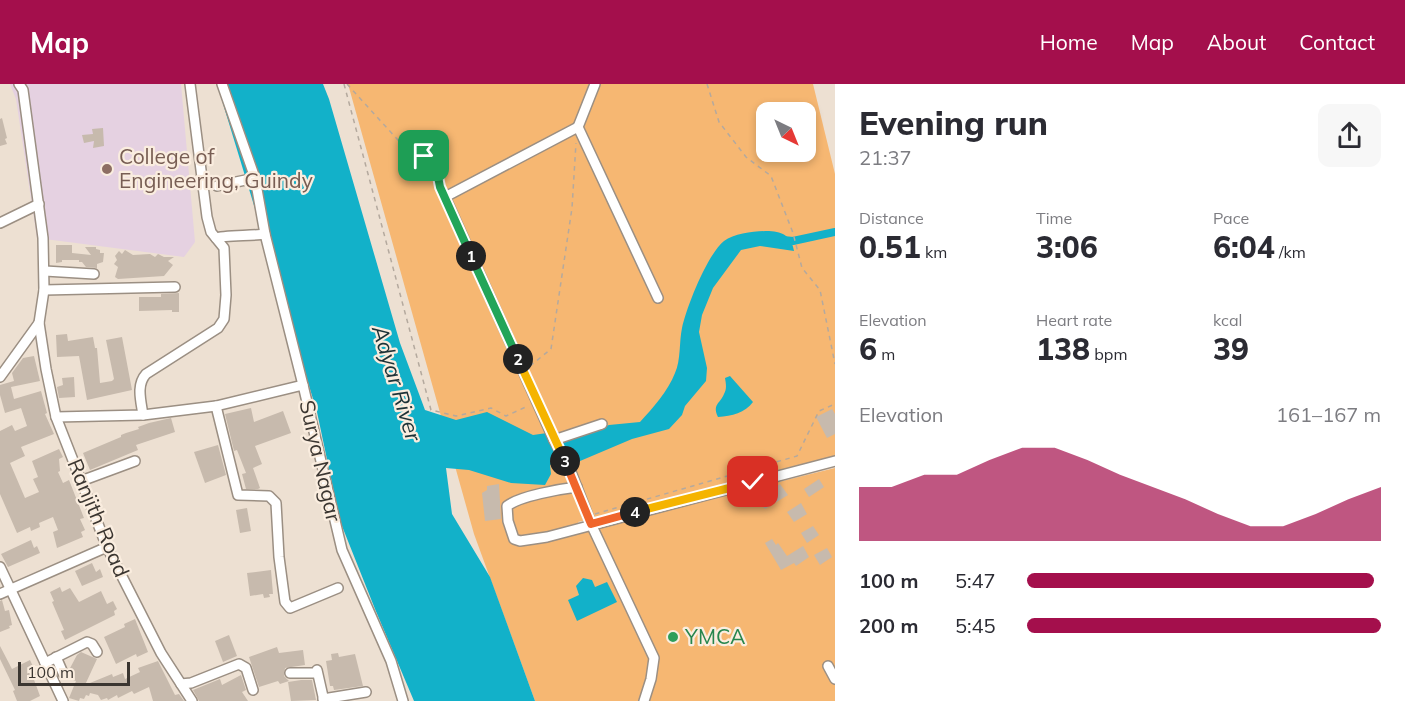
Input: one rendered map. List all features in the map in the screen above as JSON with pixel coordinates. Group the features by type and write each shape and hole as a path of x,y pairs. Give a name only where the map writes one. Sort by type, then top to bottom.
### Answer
{"street":[{"name":"Ranjith Road","path":"19,84 23,90 43,238 45,271 39,323 56,417 107,547 161,653 192,701"},
{"path":"143,415 140,385 146,374 218,328 224,319 226,281 224,248 211,232 207,217 190,84"},
{"path":"222,84 255,178 265,234 303,385"},
{"path":"595,84 578,127 445,197 654,658 651,679 644,701"},
{"path":"578,127 658,298"},
{"path":"217,186 255,178"},
{"path":"0,224 39,204"},
{"path":"216,238 223,235 236,237 265,234"},
{"path":"45,271 94,274"},
{"path":"44,290 175,287"},
{"name":"Ranjith Road","path":"0,377 39,323"},
{"name":"Surya Nagar","path":"56,417 143,415 216,406 303,385 342,550 391,661 403,701"},
{"path":"216,406 238,495 269,496 276,503 279,557 285,602 290,608 338,588"},
{"path":"554,440 602,424"},
{"path":"81,481 135,461"},
{"path":"577,487 519,500 507,506 508,521 514,539 532,540 590,520 835,461"},
{"path":"0,594 107,547"},
{"path":"0,567 63,701"},
{"path":"45,663 87,642 92,644 97,652"},
{"path":"56,657 63,673"},
{"path":"181,684 191,683 239,664 246,668 253,690"},
{"path":"828,666 835,679"},
{"path":"290,673 316,673 317,670 323,700 366,692"}],"path":[{"path":"346,84 407,150 424,156 434,163 445,197"},
{"path":"346,84 431,410 456,416 490,408 506,416 537,402"},
{"path":"707,84 719,122 746,157 771,176 793,232 802,268 820,290 835,364"},
{"path":"523,372 551,349 572,208 578,127"},
{"path":"590,520 797,456 819,411 835,404"}],"shaded area":[{"name":"College of Engineering, Guindy","path":"10,84 181,84 195,242 184,257 37,238 16,99"},
{"path":"348,84 813,84 835,174 835,457 578,522 582,530 835,468 835,701 535,701 474,534"}],"water":[{"name":"Adyar River","path":"217,84 323,84 400,343 425,410 456,420 487,412 533,435 547,433 552,445 609,425 640,422 660,399 672,380 677,368 682,328 688,307 698,282 718,248 724,241 734,236 758,231 779,233 791,242 794,251 760,246 741,250 713,288 702,315 699,332 707,368 706,381 669,429 632,439 573,464 561,460 550,465 551,474 545,485 511,483 469,470 446,468 452,514 490,577 535,701 414,701 340,521 317,412"},
{"path":"730,376 753,402 738,413 718,417 716,407 726,390 725,378"},
{"path":"583,578 592,580 595,587 607,582 617,602 577,621 568,600 579,595 576,586"}],"building":[{"path":"2,118 7,144 0,146 0,119"},
{"path":"103,128 104,146 93,148 94,141 84,143 82,135 93,134 92,129"},
{"path":"56,245 72,245 72,253 91,255 85,247 96,247 100,253 104,253 103,262 97,264 97,268 86,267 79,260 62,260 56,263"},
{"path":"125,250 133,255 150,254 155,257 158,254 164,257 174,257 168,261 173,265 164,276 118,279 115,277 118,267 114,264 117,260 115,256 119,251 122,254"},
{"path":"179,293 179,312 172,312 172,310 139,311 139,297 161,297 161,294"},
{"path":"67,334 68,341 93,337 95,348 97,348 100,383 114,379 106,340 122,337 132,390 87,400 79,356 57,357 56,335"},
{"path":"34,356 40,381 11,387 14,399 41,391 47,413 45,414 54,434 21,447 25,456 10,463 25,498 39,492 33,479 38,477 32,461 59,449 63,457 59,459 60,471 58,472 63,483 69,480 84,518 80,519 85,530 81,532 83,537 57,548 53,532 58,530 53,517 39,523 40,527 31,531 30,527 17,533 0,494 0,431 12,425 15,431 27,426 21,408 5,413 0,385 14,381 12,373 23,358"},
{"path":"74,377 75,397 59,398 57,387 63,385 62,378"},
{"path":"251,408 254,422 283,411 291,433 255,446 262,464 253,468 260,488 258,489 246,489 242,474 246,473 237,450 234,451 225,414"},
{"path":"832,409 835,414 835,434 827,438 816,417"},
{"path":"171,418 175,432 136,445 138,450 90,470 83,453 139,429 138,427"},
{"path":"218,445 226,475 205,483 194,452"},
{"path":"819,479 824,487 809,497 804,489"},
{"path":"499,484 501,519 485,521 482,493 487,490 487,486"},
{"path":"780,484 788,495 765,509 758,500"},
{"path":"801,503 807,514 794,522 787,512"},
{"path":"247,508 251,531 240,533 236,510"},
{"path":"813,526 819,535 807,543 801,533"},
{"path":"772,539 776,545 778,543 787,556 803,546 809,557 796,566 794,563 781,570 765,543"},
{"path":"31,540 34,548 37,546 40,553 8,567 1,554"},
{"path":"827,548 832,557 820,565 814,555"},
{"path":"92,563 96,572 100,569 103,577 82,586 75,571"},
{"path":"271,570 273,594 264,598 263,594 250,596 247,573"},
{"path":"60,587 62,592 70,588 79,602 101,591 107,604 113,601 117,609 114,611 115,615 65,640 61,631 64,630 50,592"},
{"path":"2,600 5,611 9,610 12,625 0,632 0,601"},
{"path":"135,619 148,652 137,657 136,654 116,664 104,637 125,627 124,624"},
{"path":"229,635 237,656 223,662 215,641"},
{"path":"0,646 12,669 30,660 37,675 33,677 40,696 30,701 17,701 13,691 15,690 0,659"},
{"path":"277,647 279,653 303,650 305,665 285,668 284,676 289,681 280,684 278,681 259,687 249,657"},
{"path":"81,652 97,659 85,685 112,674 113,677 123,673 125,679 140,672 138,668 158,661 175,695 179,694 184,701 153,701 149,687 134,694 132,691 108,700 107,698 101,700 98,695 90,693 84,699 80,698 79,701 69,698 76,681 68,678 69,670"},
{"path":"338,653 339,657 355,654 363,686 334,690 333,686 330,686 326,661 332,660 331,654"},
{"path":"241,675 246,690 242,692 248,701 199,701 193,690 220,679 222,685"},
{"path":"312,680 316,700 291,701 288,682"}],"waterway":[{"path":"783,240 793,241 835,232"}],"place":[{"name":"College of Engineering, Guindy","path":"107,169"},
{"name":"YMCA","path":"673,637"}],"route":[{"path":"424,156 436,166 440,187 554,440 571,472 591,524 753,482"}]}
